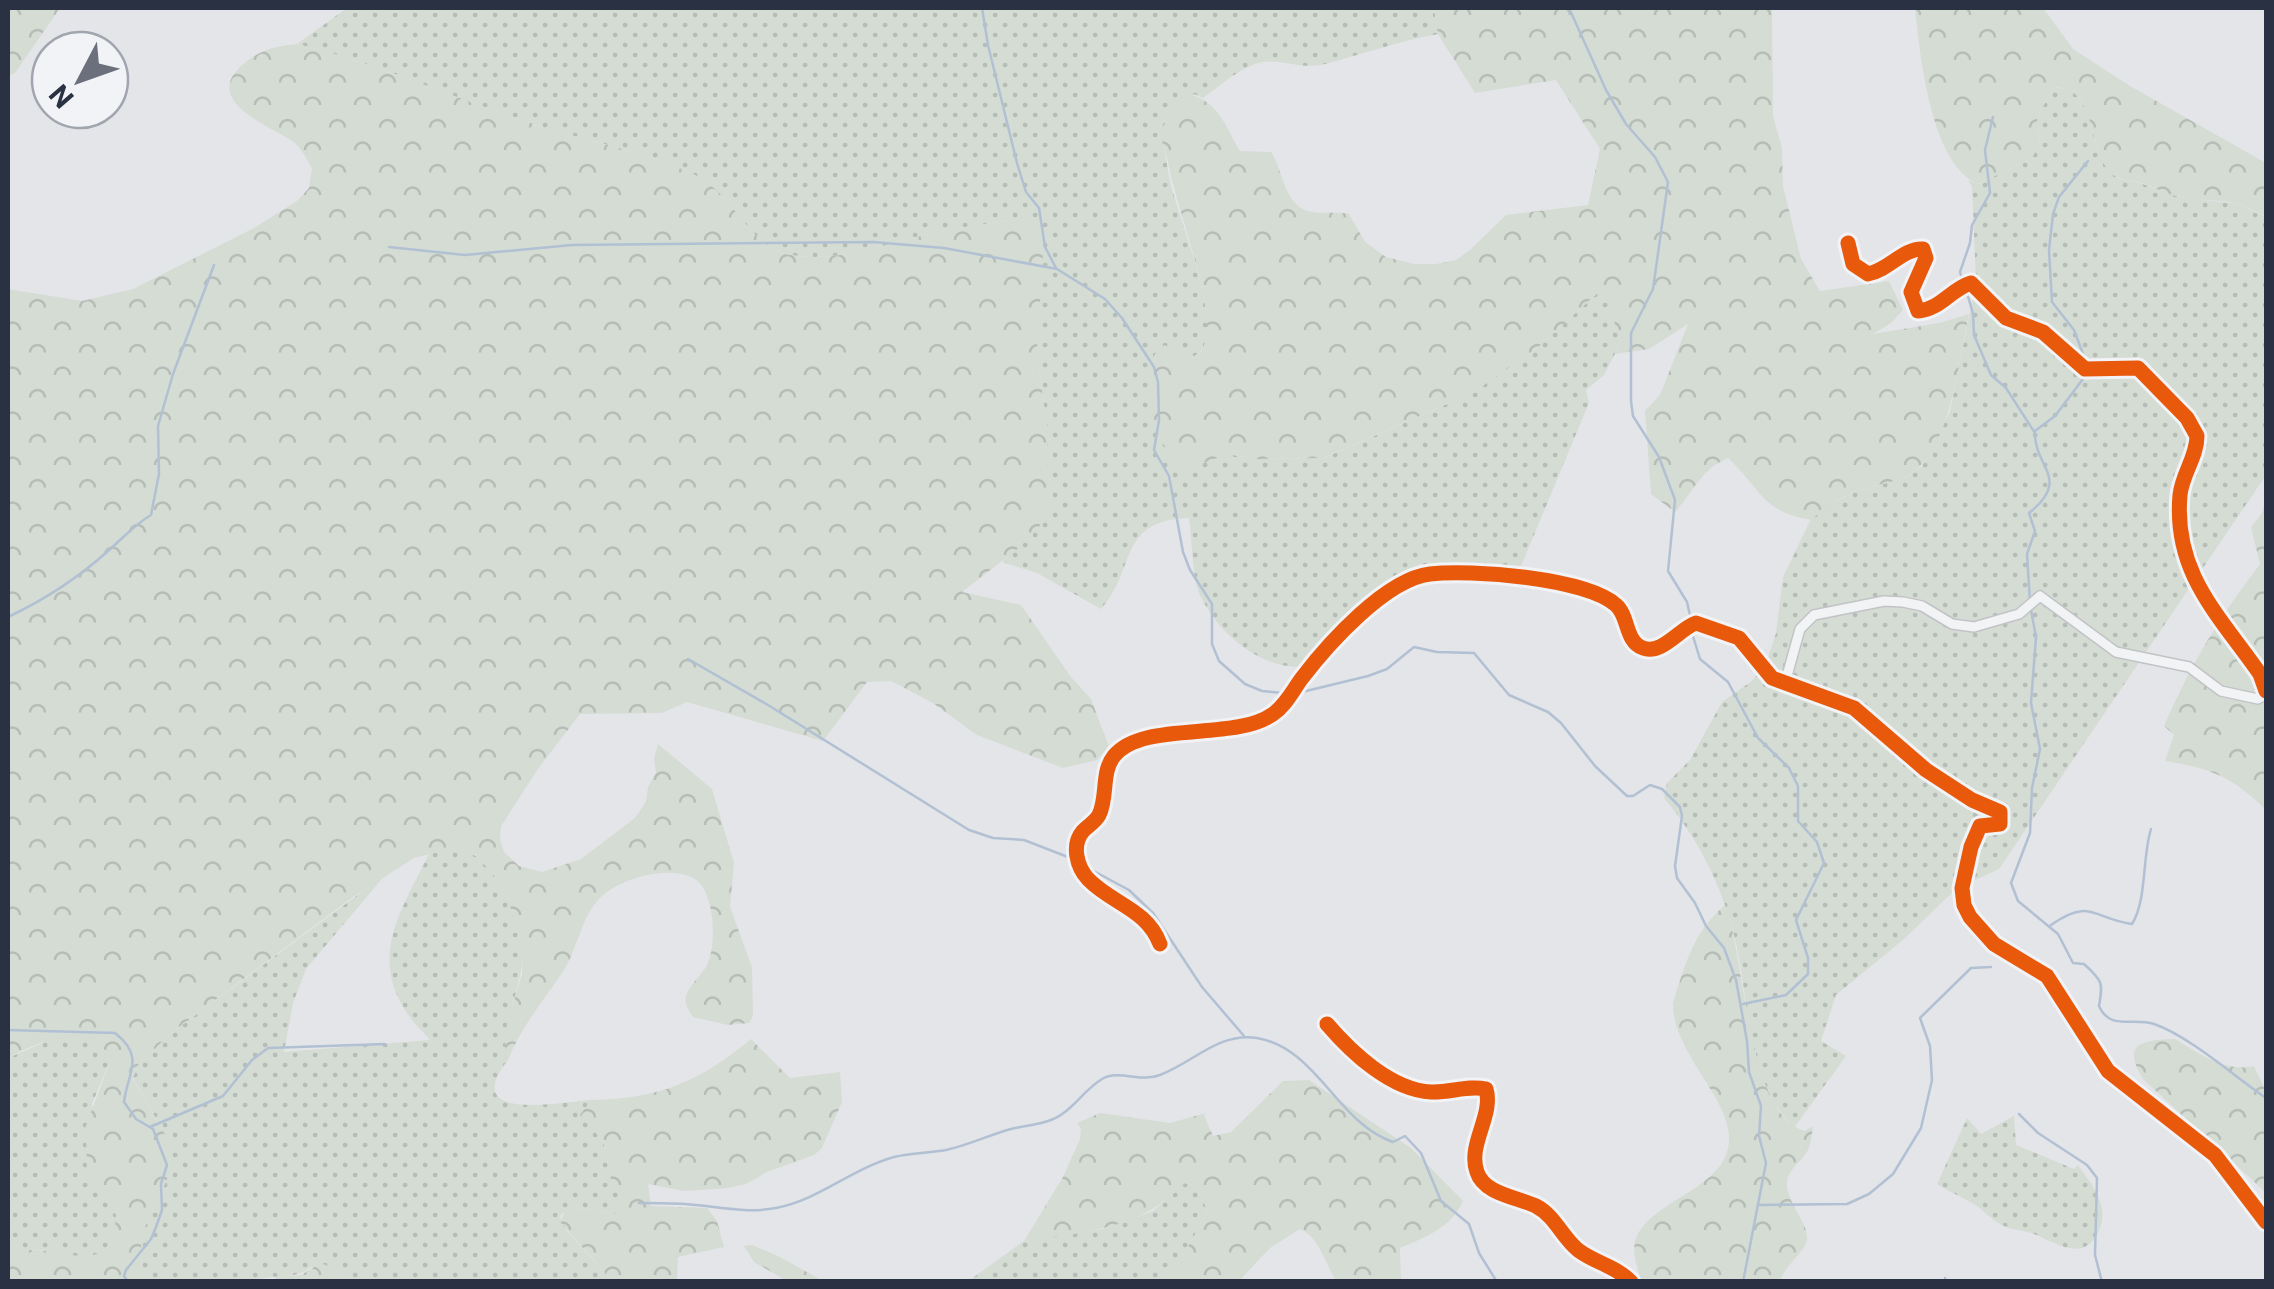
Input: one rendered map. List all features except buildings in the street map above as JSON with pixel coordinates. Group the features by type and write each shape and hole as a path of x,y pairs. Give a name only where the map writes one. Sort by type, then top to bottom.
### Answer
{"street":[{"path":"1785,683 1803,624 1807,618 1823,612 1903,602 1922,606 1952,624 1974,628 2020,614 2040,596 2116,652 2189,667 2230,694 2258,699 2265,698 2266,692 2260,674 2195,583 2186,558 2180,490 2197,436 2187,418 2138,368 2086,369 2043,332 2006,318 1972,282 1960,286 1937,306 1918,311 1911,292 1926,258 1923,249 1913,249 1885,268 1868,274 1853,264 1848,243"},
{"path":"1160,944 1155,931 1139,913 1088,880 1078,860 1076,843 1098,816 1112,759 1142,741 1238,728 1264,720 1280,708 1350,626 1404,582 1419,576 1448,573 1568,584 1619,607 1632,640 1641,648 1654,650 1690,625 1702,623 1739,638 1766,672 1854,708 1926,770 1972,800 2000,812 2000,824 1980,826 1971,847 1962,888 1970,917 1994,944 2047,976 2108,1071 2215,1155 2266,1222"},
{"path":"1326,1024 1350,1048 1402,1085 1428,1092 1486,1089 1487,1103 1476,1153 1478,1176 1488,1187 1547,1213 1581,1252 1613,1267 1632,1282"}],"green space":[{"path":"8,8 60,8 45,30 30,30 30,51 15,73 8,76"},
{"path":"347,8 1434,8 1438,34 1317,66 1263,62 1239,72 1203,98 1194,94 1162,143 1202,289 1207,331 1204,346 1191,358 1186,360 1173,352 1151,360 1150,398 1212,458 1227,454 1258,459 1324,458 1472,393 1536,349 1604,287 1621,342 1604,375 1586,390 1589,403 1514,583 1473,571 1420,564 1344,625 1302,667 1286,666 1242,646 1208,609 1195,578 1189,518 1150,527 1139,537 1101,609 1037,573 1002,562 1039,527 1047,428 1037,352 1042,254 1033,219 959,228 842,255 785,254 761,240 708,183 675,166 528,122 297,44"},
{"path":"1434,8 1772,8 1773,116 1782,148 1783,186 1801,259 1820,291 1889,281 1903,310 1873,334 1969,314 1950,407 1931,453 1918,469 1901,479 1841,498 1812,520 1772,505 1728,458 1704,475 1675,512 1651,494 1645,411 1660,395 1688,324 1649,349 1615,354 1621,342 1603,288 1536,349 1472,393 1323,458 1258,459 1227,454 1183,471 1167,450 1154,421 1148,376 1150,364 1162,347 1165,345 1186,360 1203,349 1207,330 1201,284 1162,139 1166,121 1191,95 1215,110 1240,151 1271,152 1289,194 1300,207 1313,212 1349,214 1365,242 1386,257 1414,264 1456,260 1506,215 1588,205 1600,149 1556,80 1475,93 1438,34"},
{"path":"1915,8 2043,8 2073,49 2266,163 2266,217 2237,204 2176,196 2115,176 2102,160 2084,106 2067,89 2053,87 2037,118 2040,141 2032,158 1978,184 1962,173 1938,131 1924,78"},
{"path":"297,44 528,122 675,166 708,183 761,240 785,254 842,255 959,228 1033,219 1044,236 1037,352 1047,428 1048,508 1039,527 1020,547 962,592 1021,605 1091,699 1109,747 1097,760 1063,768 977,735 933,703 891,681 867,682 823,741 687,702 662,713 580,714 501,826 504,852 519,866 542,872 581,859 635,818 646,802 656,772 658,744 712,789 734,863 730,907 752,967 753,1016 749,1023 728,1025 693,1017 690,1012 686,996 710,956 710,907 707,895 695,879 660,873 621,884 595,904 564,970 526,1025 508,1060 504,1035 522,974 523,946 507,897 494,875 474,854 447,850 414,858 353,897 170,1034 137,1066 133,1079 170,1143 169,1175 141,1235 142,1281 8,1281 8,1253 25,1250 92,1255 104,1250 112,1237 116,1215 87,1178 86,1126 109,1064 104,1049 79,1040 55,1040 8,1058 8,289 82,301 133,289 254,228 297,201 309,188 312,168 304,154 294,142 245,112 230,92 231,80 246,61 266,50"},
{"path":"2053,87 2073,90 2087,110 2098,151 2109,171 2119,179 2179,197 2238,204 2266,217 2266,475 1999,869 1956,889 1904,939 1836,995 1821,1041 1846,1056 1794,1128 1770,1098 1760,1077 1726,907 1700,850 1664,798 1667,783 1690,760 1722,702 1752,681 1766,664 1776,633 1783,577 1810,521 1822,508 1855,492 1907,477 1929,455 1950,411 1976,282 1972,187 1968,180 1978,184 2032,158 2040,141 2037,118"},
{"path":"2266,497 2266,810 2243,789 2220,776 2165,761 2174,735 2164,726 2207,642 2260,564 2251,527 2262,513"},
{"path":"447,850 470,853 489,869 507,897 522,941 522,968 508,1031 508,1060 496,1080 496,1093 504,1101 520,1104 591,1100 581,1115 603,1141 611,1180 622,1200 621,1210 615,1214 585,1208 560,1216 567,1231 612,1281 348,1281 337,1270 311,1267 298,1274 254,1281 142,1281 141,1235 169,1175 170,1143 133,1078 137,1066 170,1034 386,874 306,969 293,1003 284,1052 430,1040 411,1019 397,994 390,953 400,914 429,854"},
{"path":"1725,905 1759,1066 1785,1119 1805,1131 1813,1126 1808,1150 1787,1183 1806,1230 1806,1243 1780,1281 1641,1281 1634,1253 1635,1241 1645,1224 1710,1176 1727,1152 1725,1117 1683,1043 1673,1003 1698,938"},
{"path":"59,1036 89,1041 104,1049 109,1063 92,1104 105,1199 117,1215 116,1228 104,1255 87,1262 36,1250 8,1253 8,1058"},
{"path":"751,1039 790,1078 840,1072 842,1102 822,1148 746,1184 728,1188 684,1191 648,1184 651,1206 707,1208 717,1221 724,1247 678,1257 677,1281 612,1281 561,1223 564,1212 585,1208 614,1214 621,1210 622,1200 611,1180 603,1141 580,1115 591,1100 658,1092 695,1077"},
{"path":"2175,1039 2223,1064 2254,1066 2266,1092 2266,1199 2263,1190 2143,1079 2134,1058 2138,1046"},
{"path":"1309,1080 1411,1148 1463,1201 1445,1224 1400,1248 1401,1281 1336,1281 1317,1245 1300,1229 1270,1248 1239,1281 1168,1281 1208,1212 1196,1186 1185,1183 1167,1199 1130,1220 1090,1231 1024,1241 1063,1177 1080,1139 1077,1123 1100,1113 1170,1123 1206,1113 1213,1136 1231,1132 1283,1081"},
{"path":"2014,1116 2016,1145 2074,1169 2078,1165 2093,1187 2102,1219 2087,1246 2061,1246 2004,1226 1937,1184 1967,1118 1981,1134"},
{"path":"1184,1183 1196,1186 1208,1212 1168,1281 967,1282 1024,1241 1103,1229 1153,1211"},
{"path":"752,1245 823,1281 787,1281 754,1262 744,1246"},
{"path":"321,1263 337,1270 348,1281 276,1281 275,1277 301,1275"}],"waterway":[{"path":"982,8 1017,163 1026,192 1039,208 1045,247 1056,268"},
{"path":"1569,8 1606,90 1626,124 1655,157 1668,182 1653,289 1631,333 1631,401 1633,416 1659,457 1675,500 1668,571 1687,602 1691,620"},
{"path":"1963,282 1960,272 1972,225 1990,193 1985,150 1993,117"},
{"path":"2088,161 2059,197 2049,250 2052,302 2074,330 2088,367"},
{"path":"389,247 465,255 572,245 873,242 944,248 1057,269 1105,299 1154,367 1159,420 1154,450 1169,476 1183,552 1212,604 1212,644 1219,661 1245,684 1282,693"},
{"path":"8,617 73,579 151,515 159,474 158,426 214,265"},
{"path":"1966,289 1974,335 1991,375 2006,388 2035,433 2050,482 2042,501 2029,513 2035,531 2027,554 2030,602"},
{"path":"2035,431 2055,416 2086,375"},
{"path":"2031,610 2036,637 2031,703 2040,749 2032,788 2030,833 2011,883 2018,901 2058,934 2073,963 2084,964 2095,974 2101,987 2099,1006 2109,1018 2146,1022 2168,1030 2266,1098"},
{"path":"1692,633 1700,659 1728,682 1758,738 1789,768 1798,786 1798,821 1817,842 1824,863 1796,920 1808,958 1808,974 1786,995 1743,1004"},
{"path":"1302,692 1387,669 1414,647 1474,653 1509,695 1548,712 1561,723 1595,766 1627,796 1650,785 1662,789 1680,807 1677,878 1724,948 1736,980 1749,1072 1761,1106 1759,1136 1766,1163 1743,1282"},
{"path":"688,659 969,830 993,838 1024,840 1073,859"},
{"path":"2051,925 2084,911 2132,924 2140,903 2151,829"},
{"path":"1088,868 1129,890 1153,913 1202,987 1244,1036"},
{"path":"1760,1205 1847,1204 1869,1194 1893,1174 1921,1128 1932,1080 1930,1046 1920,1018 1971,968 1991,967"},
{"path":"8,1030 115,1033 130,1050 132,1066 124,1102 136,1119 153,1129 167,1165 161,1184 162,1210 151,1239 126,1270 128,1282"},
{"path":"639,1203 753,1210 792,1204 894,1157 946,1150 1048,1121 1109,1076 1153,1077 1231,1039 1257,1038 1296,1056 1374,1132 1393,1142 1405,1136 1421,1153 1441,1201 1469,1224 1479,1253 1497,1282"},
{"path":"150,1127 223,1096 252,1060 268,1048 385,1044"},
{"path":"2019,1114 2038,1133 2087,1165 2097,1178 2095,1255 2102,1282"},
{"path":"1945,1278 1946,1282"}],"cycle path":[{"path":"1848,243 1853,264 1868,274 1909,252 1923,249 1926,258 1911,292 1918,311 1933,307 1971,283 2006,318 2043,332 2085,369 2138,368 2187,418 2197,436 2180,495 2184,548 2202,592 2260,674 2266,691"},
{"path":"1160,944 1147,923 1097,888 1078,862 1079,837 1099,815 1107,769 1114,756 1146,738 1236,727 1273,714 1342,631 1377,600 1413,579 1430,574 1472,573 1580,588 1616,605 1633,640 1643,648 1664,645 1696,623 1739,638 1772,678 1854,708 1926,770 1972,800 2000,812 2000,824 1980,826 1971,847 1962,888 1970,917 1994,944 2047,976 2108,1071 2215,1155 2266,1222"},
{"path":"1327,1024 1360,1057 1401,1084 1431,1092 1486,1089 1487,1109 1475,1151 1481,1179 1494,1190 1543,1210 1578,1250 1631,1282"}]}
